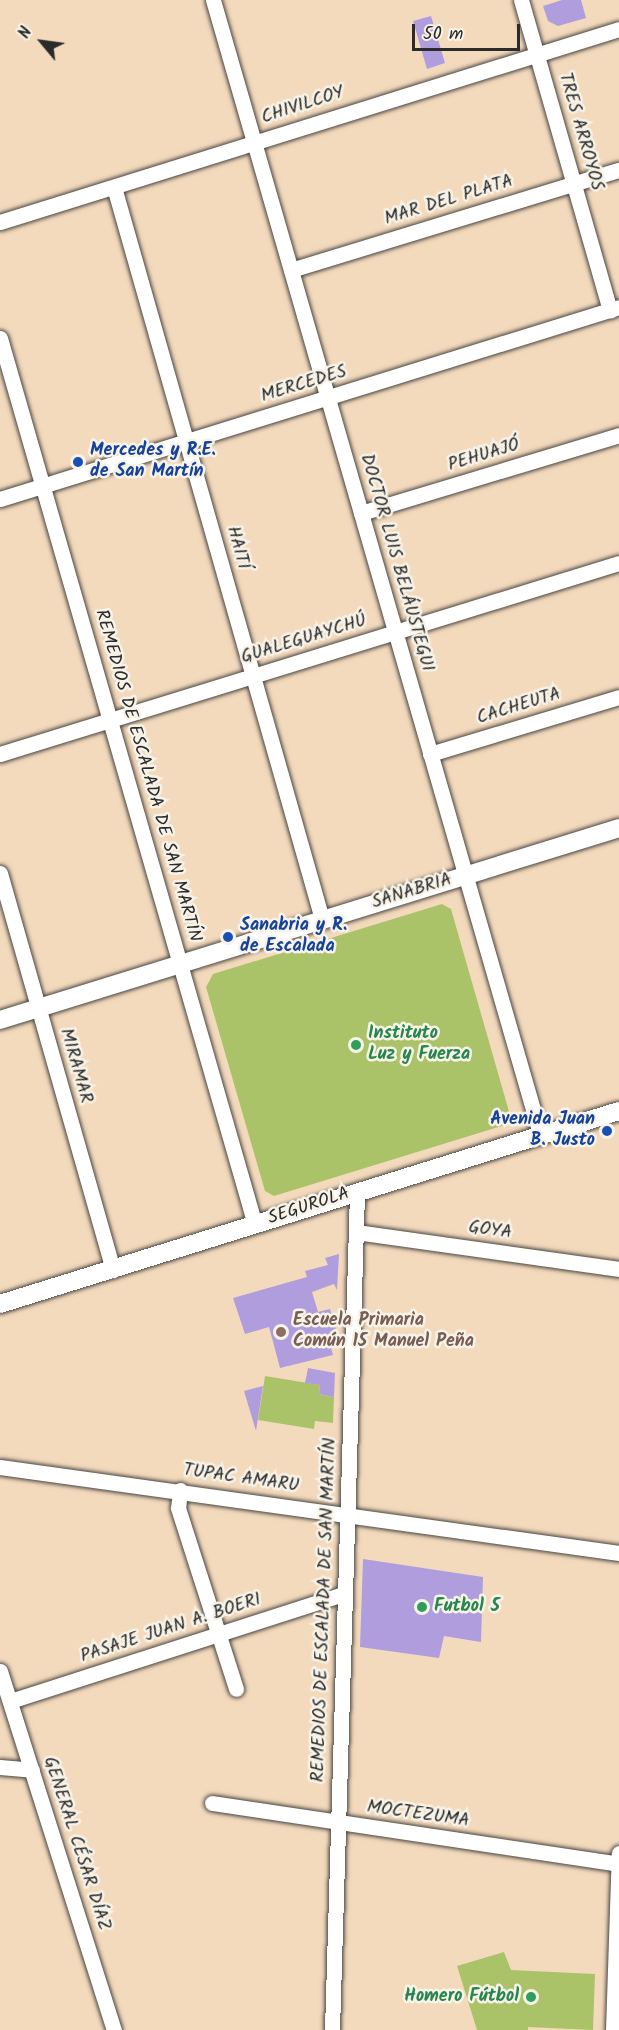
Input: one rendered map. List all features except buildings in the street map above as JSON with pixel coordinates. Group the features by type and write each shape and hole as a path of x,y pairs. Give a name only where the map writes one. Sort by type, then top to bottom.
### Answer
{"street":[{"name":"DOCTOR LUIS BELÁUSTEGUI","path":"213,0 541,1137"},
{"name":"TRES ARROYOS","path":"521,0 574,183 615,309"},
{"name":"CHIVILCOY","path":"0,222 619,29"},
{"name":"MAR DEL PLATA","path":"291,270 619,170"},
{"name":"HAITÍ","path":"114,187 322,920"},
{"name":"MERCEDES","path":"0,499 615,309"},
{"name":"REMEDIOS DE ESCALADA DE SAN MARTÍN","path":"0,338 255,1225"},
{"name":"PEHUAJÓ","path":"361,513 619,435"},
{"name":"GUALEGUAYCHÚ","path":"0,754 619,563"},
{"name":"CACHEUTA","path":"430,754 619,697"},
{"name":"SANABRIA","path":"0,1020 619,828"},
{"name":"MIRAMAR","path":"0,873 113,1270"},
{"name":"SEGUROLA","path":"0,1304 357,1191 619,1112"},
{"name":"REMEDIOS DE ESCALADA DE SAN MARTÍN","path":"332,2030 357,1191"},
{"name":"GOYA","path":"356,1232 619,1269"},
{"name":"TUPAC AMARU","path":"0,1467 347,1513 619,1553"},
{"path":"180,1490 178,1508 236,1689"},
{"name":"PASAJE JUAN A. BOERI","path":"10,1701 344,1594"},
{"name":"GENERAL CÉSAR DÍAZ","path":"0,1671 114,2030"},
{"path":"0,1767 32,1770"},
{"name":"MOCTEZUMA","path":"212,1803 619,1864"},
{"path":"613,2030 619,1853"}],"green space":[{"name":"Instituto Luz y Fuerza","path":"442,904 451,909 510,1115 505,1125 274,1196 265,1191 206,987 213,974"},
{"path":"265,1376 320,1385 319,1394 334,1397 333,1423 315,1421 314,1429 258,1420"},
{"name":"Homero Fútbol","path":"504,1952 511,1970 595,1974 593,2030 528,2027 528,2030 477,2030 457,1966"}],"place":[{"name":"Mercedes y R.E. de San Martín","path":"78,462"},
{"name":"Sanabria y R. de Escalada","path":"228,937"},
{"name":"Instituto Luz y Fuerza","path":"356,1045"},
{"name":"Avenida Juan B. Justo","path":"607,1131"},
{"name":"Escuela Primaria Común 15 Manuel Peña","path":"281,1332"},
{"name":"Futbol 5","path":"422,1607"},
{"name":"Homero Fútbol","path":"531,1997"}]}
